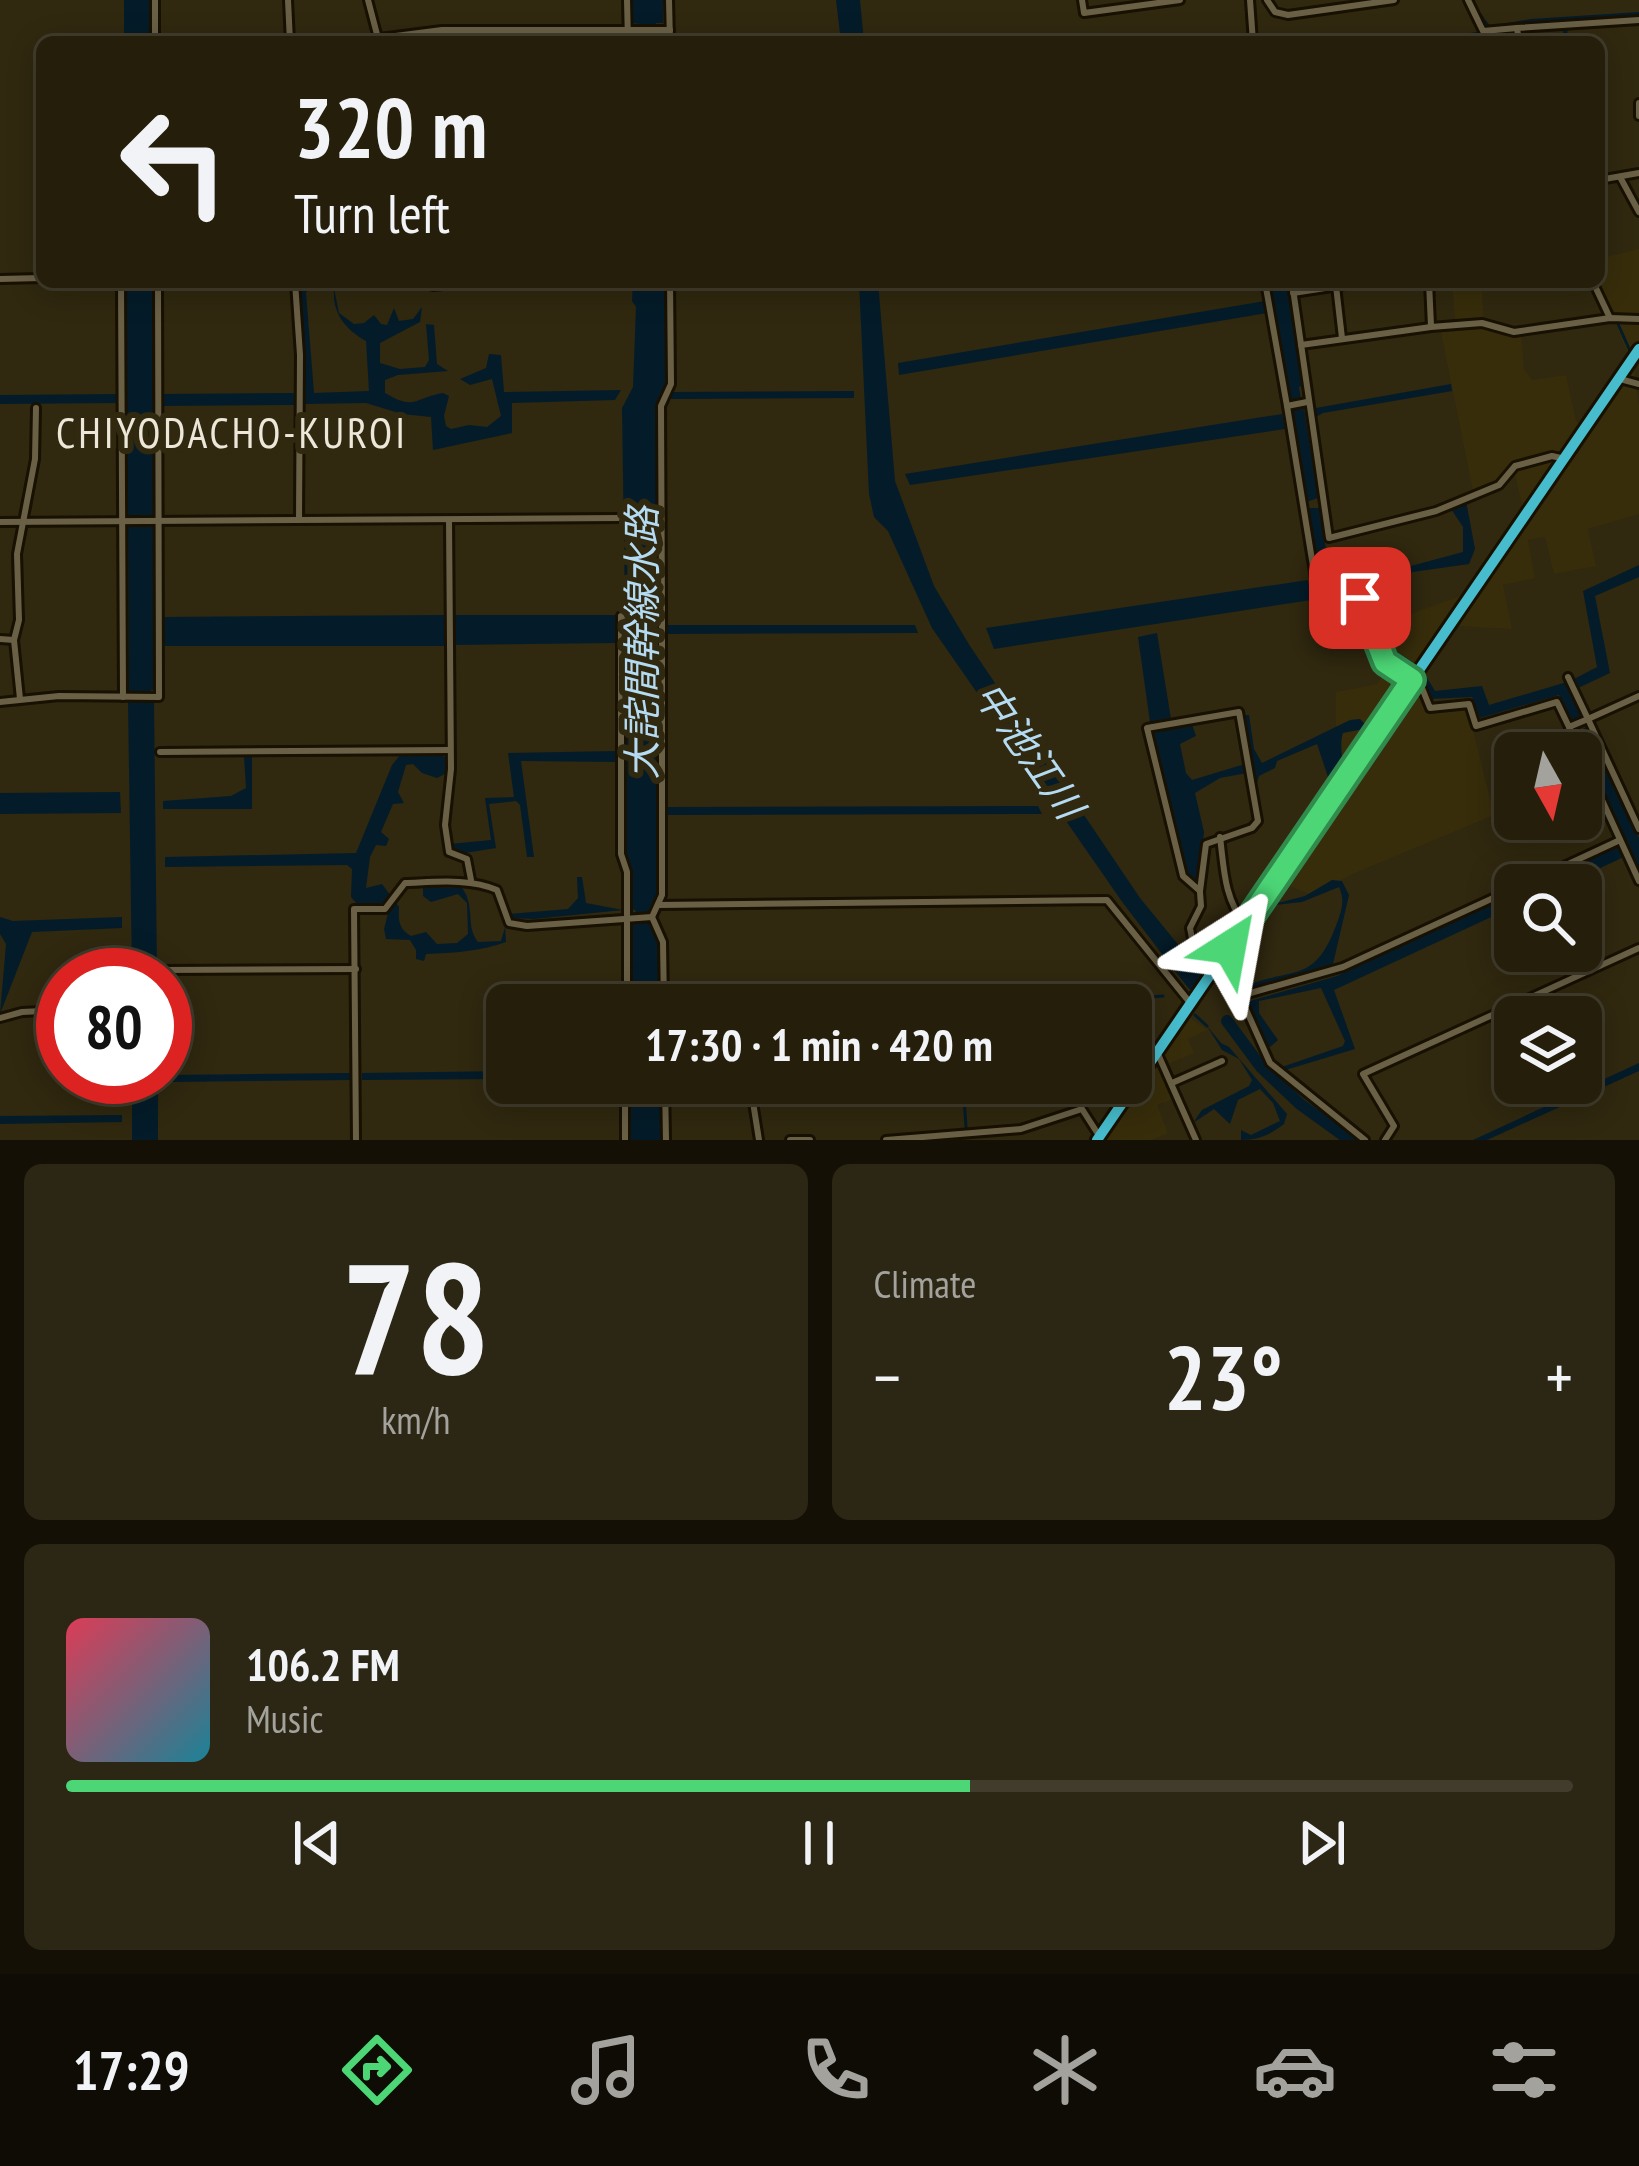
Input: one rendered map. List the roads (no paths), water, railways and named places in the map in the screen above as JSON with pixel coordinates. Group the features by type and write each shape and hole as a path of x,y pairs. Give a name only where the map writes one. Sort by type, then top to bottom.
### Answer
{"highway":[{"path":"1098,1138 1639,350"}],"street":[{"path":"154,36 155,0"},
{"path":"288,0 290,36"},
{"path":"368,0 379,36"},
{"path":"627,0 630,36"},
{"path":"670,0 670,36"},
{"path":"1082,0 1084,13 1180,0"},
{"path":"1250,0 1253,36"},
{"path":"1267,0 1275,12 1288,15 1394,0"},
{"path":"1468,0 1481,29 1639,20"},
{"path":"1517,28 1518,36"},
{"path":"405,36 442,30 670,30"},
{"path":"1639,103 1639,116"},
{"path":"1605,179 1639,173"},
{"path":"1620,177 1639,212"},
{"path":"0,279 36,278"},
{"path":"121,288 123,697"},
{"path":"0,702 159,697 158,288"},
{"path":"295,288 299,520"},
{"path":"652,916 662,896 658,616 661,406 671,384 670,288"},
{"path":"1267,288 1296,404 1309,416 1319,603 1362,599 1385,662 1420,683 1430,708 1468,704 1476,726 1557,702 1578,723 1639,829"},
{"path":"1293,288 1301,345 1296,404 1289,421 1312,504 1329,538 1436,511 1499,485 1515,466 1552,457 1564,459"},
{"path":"1293,293 1324,288"},
{"path":"1336,288 1342,338"},
{"path":"1429,288 1431,327"},
{"path":"1596,288 1610,318"},
{"path":"1301,345 1482,323 1514,332 1610,318 1639,319"},
{"path":"1619,379 1639,384"},
{"path":"20,699 14,640 19,620 16,554 35,459 36,408"},
{"path":"0,522 620,518"},
{"path":"448,520 447,839 449,852 467,859 471,881"},
{"path":"629,984 631,917 621,854 621,616 658,616"},
{"path":"0,639 14,640"},
{"path":"1568,677 1579,732"},
{"path":"1578,723 1639,696"},
{"path":"1200,891 1183,876 1147,728 1239,712 1258,821 1252,828 1211,840 1204,850 1201,906 1192,923 1193,944 1240,996 1270,1063 1365,1140"},
{"path":"160,752 450,750"},
{"path":"1602,800 1639,880"},
{"path":"1220,837 1228,896 1245,924"},
{"path":"1568,864 1620,840"},
{"path":"356,1140 354,909 385,909 405,883 471,881 497,890 509,922 526,926 652,916"},
{"path":"1240,996 1343,967 1494,898"},
{"path":"658,905 1107,901 1192,1002"},
{"path":"652,916 663,942 664,984"},
{"path":"1384,1140 1394,1126 1363,1074 1639,948"},
{"path":"192,970 356,969"},
{"path":"0,1018 36,1011"},
{"path":"1157,1052 1196,1140"},
{"path":"1172,1083 1222,1061"},
{"path":"625,1104 625,1140"},
{"path":"665,1104 666,1140"},
{"path":"753,1104 759,1140"},
{"path":"886,1140 1021,1129 1082,1109 1098,1138"},
{"path":"790,1140 810,1140"}],"water":[{"path":"124,0 151,0 151,36 124,36"},
{"path":"632,0 663,0 663,23 656,23 657,36 638,36 640,24 632,23"},
{"path":"836,0 860,0 863,36 840,36"},
{"path":"1471,0 1490,26 1639,12 1639,16 1566,21 1568,36 1563,36 1562,21 1483,28 1480,36 1449,36 1477,32 1482,26"},
{"path":"126,288 153,288 154,516 143,517 144,526 154,526 155,689 144,693 144,700 154,701 157,948 132,948 128,701 139,701 139,693 129,692 128,527 139,525 138,516 127,517"},
{"path":"298,288 309,288 314,393 369,391 366,341 341,319 335,305 334,288 339,313 354,324 374,315 387,325 394,308 399,321 413,319 422,307 420,322 380,343 380,363 400,369 425,367 429,360 426,324 434,325 437,364 448,371 398,375 385,380 385,393 409,402 443,393 449,396 444,416 451,429 487,427 501,416 492,379 470,385 460,379 486,368 489,354 501,355 504,392 621,390 615,400 512,403 512,433 433,450 431,417 366,403 303,404"},
{"name":"大詫間幹線水路","path":"633,288 665,288 665,388 655,410 658,610 651,610 650,621 658,622 660,892 653,910 648,911 658,942 659,984 633,984 636,911 626,856 627,623 633,622 633,611 625,610 622,408 633,387"},
{"path":"859,288 879,288 895,481 934,586 1140,898 1203,975 1196,989 1189,989 1123,903 932,628 888,531 874,517"},
{"path":"1270,288 1288,288 1304,385 1299,387 1301,399 1289,401"},
{"path":"1265,301 1267,313 899,375 898,363"},
{"path":"1451,384 1452,391 1314,418 1312,413 1316,408"},
{"path":"854,391 854,398 670,399 673,392"},
{"path":"295,393 295,405 161,406 161,394"},
{"path":"119,394 119,403 0,404 0,395"},
{"path":"1304,409 1318,498 1309,501 1304,500 1291,410"},
{"path":"1282,414 1285,429 910,485 905,474"},
{"path":"1466,501 1475,549 1469,564 1413,572 1384,586 1379,581 1381,574 1463,552 1463,527 1451,509"},
{"path":"1310,508 1319,508 1332,584 1373,579 1395,650 1414,663 1412,671 1386,655 1366,591 1322,597"},
{"path":"1639,565 1639,577 1595,596 1610,673 1578,688 1574,679 1597,667 1583,591"},
{"path":"1308,580 1311,600 994,649 986,628"},
{"path":"445,615 445,646 164,646 163,617"},
{"path":"455,615 616,615 616,643 455,645"},
{"path":"666,625 915,625 918,633 666,634"},
{"path":"1157,633 1171,719 1150,722 1138,637"},
{"path":"1424,673 1435,691 1482,686 1489,705 1567,682 1582,715 1571,721 1559,695 1480,718 1472,697 1429,699 1421,677"},
{"path":"1243,715 1249,715 1254,749 1262,763 1350,720 1360,719 1369,728 1343,733 1342,765 1329,780 1317,744 1277,761 1257,783"},
{"path":"1192,724 1196,736 1180,744 1192,780 1245,764 1247,773 1220,778 1195,793 1204,832 1199,882 1188,879 1151,732"},
{"path":"617,751 616,762 521,761 534,857 527,857 516,801 489,804 496,848 452,850 450,844 491,840 485,798 514,797 508,753"},
{"path":"439,753 447,759 447,773 437,778 413,764 406,765 398,792 404,803 393,804 381,832 389,839 386,846 376,845 370,857 366,888 382,884 399,907 404,930 411,936 426,932 437,944 457,943 468,934 467,903 458,894 431,902 423,896 423,887 462,888 469,902 478,942 501,941 505,927 506,942 416,959 410,940 386,939 389,909 357,904 351,897 352,869 347,865 165,867 165,857 356,853 392,765 401,754"},
{"path":"244,756 252,756 252,809 163,809 163,801 231,796 246,788"},
{"path":"1602,759 1639,838 1639,871 1602,789"},
{"path":"120,792 121,813 0,814 0,793"},
{"path":"1038,806 1042,814 667,815 667,807"},
{"path":"1619,846 1624,857 1602,867 1579,864"},
{"path":"577,877 582,877 586,903 623,910 510,918 507,922 509,914 568,909 578,898"},
{"path":"1332,880 1342,881 1349,895 1333,964 1241,988 1300,971 1319,957 1340,914 1339,887 1302,902 1266,906 1305,896"},
{"path":"1494,903 1494,916 1334,990 1355,1049 1282,1071 1279,1068 1343,1046 1345,1041 1321,988 1259,1001 1259,1013 1278,1040 1270,1047 1247,1002 1337,976"},
{"path":"0,917 13,921 122,917 122,928 32,932 0,1014 6,944 0,934"},
{"path":"1207,1026 1229,1047 1287,1114 1284,1124 1264,1136 1241,1140 1241,1130 1251,1135 1280,1121 1273,1103 1260,1089 1238,1100 1230,1124 1214,1109 1193,1123 1202,1110 1249,1086 1252,1080 1239,1059 1222,1050"},
{"path":"1639,1063 1639,1071 1602,1088 1602,1080"},
{"path":"486,1071 486,1079 362,1080 362,1073"},
{"path":"350,1073 350,1080 192,1082 192,1075"},
{"path":"132,1104 158,1104 158,1140 132,1140"},
{"path":"629,1104 660,1104 660,1140 629,1140"},
{"path":"1551,1104 1566,1104 1487,1140 1473,1140"},
{"path":"122,1115 122,1122 0,1124 0,1116"}],"waterway":[{"path":"1618,324 1630,351"},
{"path":"32,454 33,402"},
{"path":"24,499 26,488"},
{"path":"1152,997 1163,996"},
{"path":"1195,1015 1207,1026"},
{"name":"中池江川","path":"1227,1021 1261,1067 1300,1104 1350,1140"},
{"path":"964,1104 966,1127"}],"district":[{"name":"CHIYODACHO-KUROI","path":"232,433"}]}
